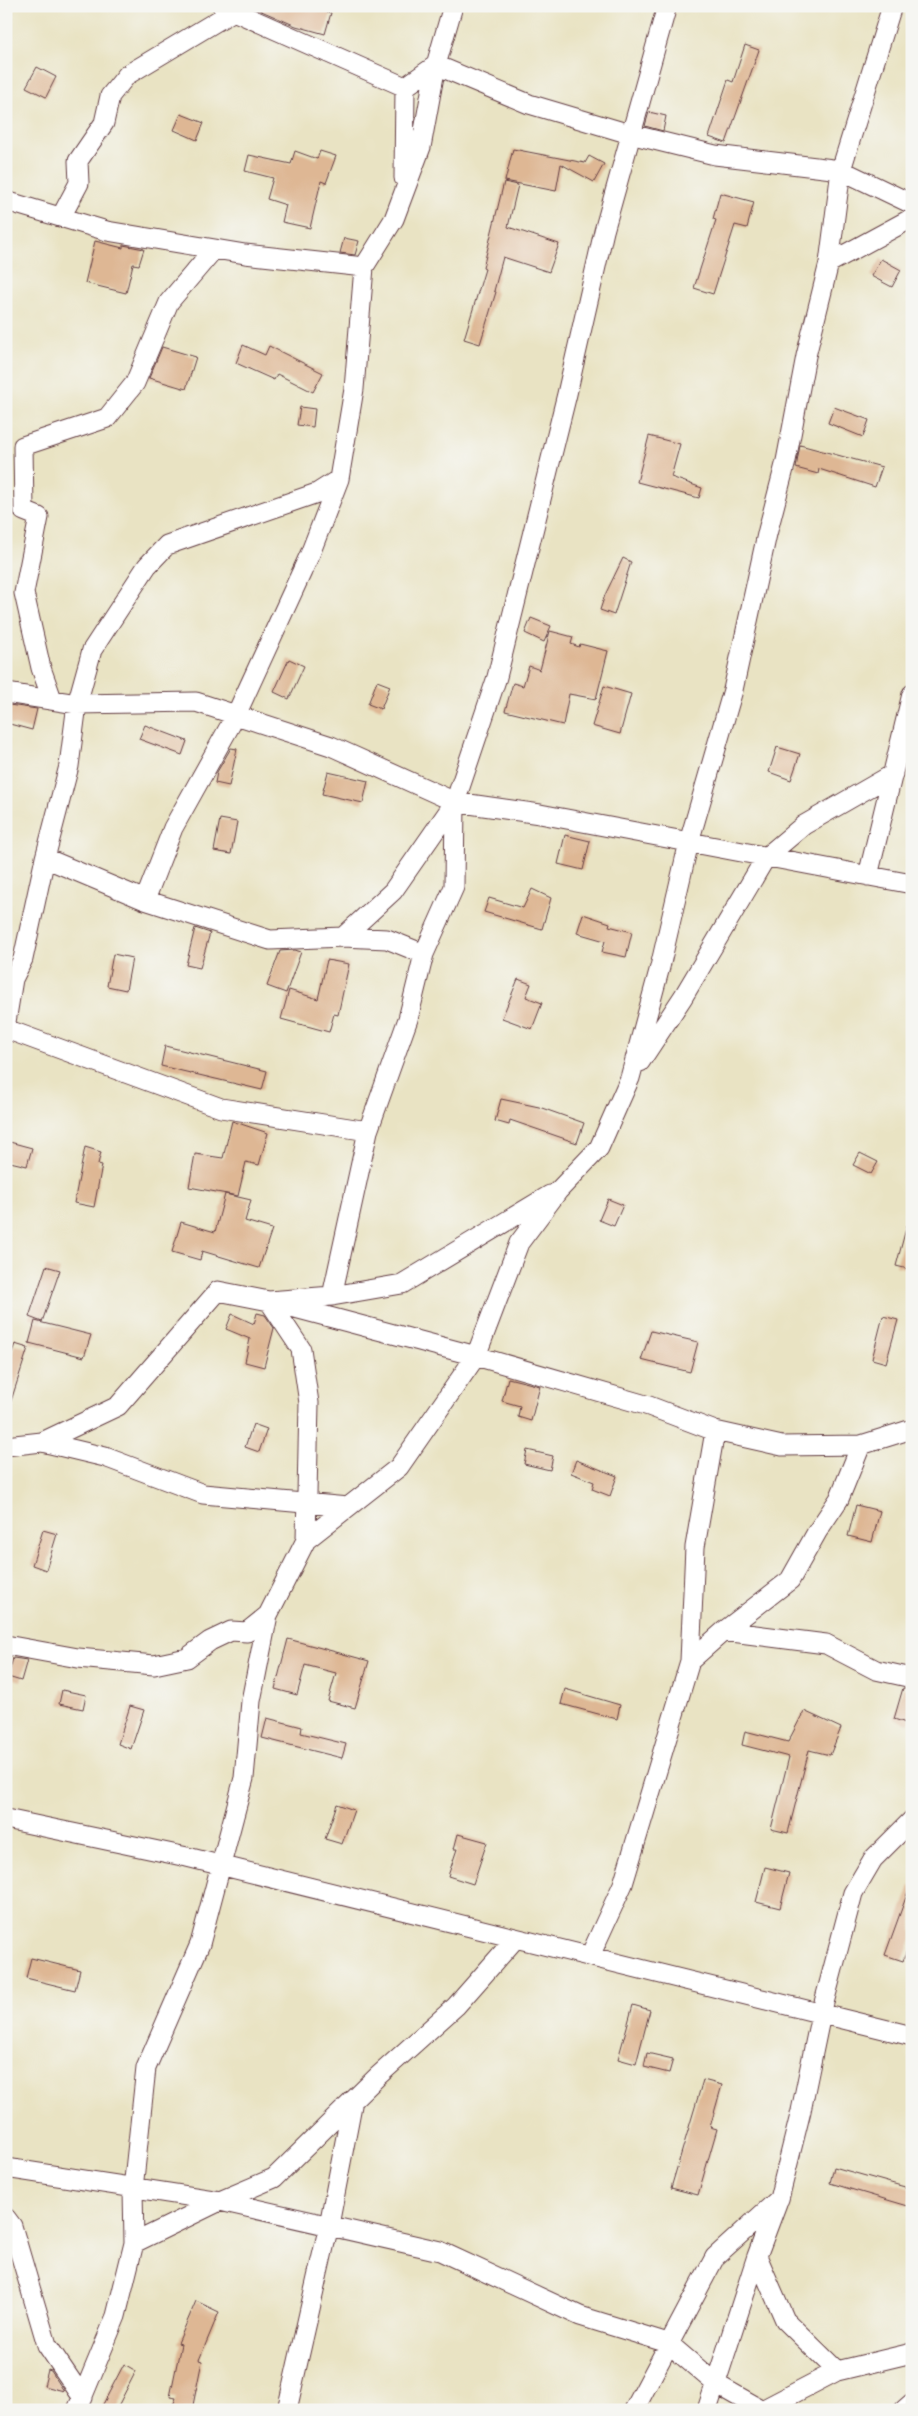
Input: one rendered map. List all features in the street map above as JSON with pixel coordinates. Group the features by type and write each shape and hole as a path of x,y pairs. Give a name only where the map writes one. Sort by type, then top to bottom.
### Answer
{"street":[{"path":"145,900 172,828 236,715 310,554 339,479 354,389 364,267 394,219 421,147 436,64 453,6"},
{"path":"332,1296 368,1131 408,1019 424,954 454,887 456,802 497,678 565,403 604,232 630,134 668,6"},
{"path":"80,2404 116,2316 134,2243 133,2189 146,2068 200,1944 244,1778 251,1700 268,1615 306,1540 399,1467 476,1356 519,1243 558,1191 599,1148 630,1078 660,967 689,842 733,690 767,534 786,461 806,356 830,263 841,170 892,6"},
{"path":"61,217 79,183 78,161 104,123 110,96 127,75 230,8 404,87"},
{"path":"404,87 436,64"},
{"path":"436,64 528,104 630,134 715,155 841,170 912,204"},
{"path":"404,87 404,192"},
{"path":"6,201 107,231 214,249 364,267"},
{"path":"830,263 912,218"},
{"path":"52,699 41,668 24,593 39,517 24,511 23,446 107,418 136,383 169,302 214,249"},
{"path":"6,1022 10,979 23,959 45,858 69,766 77,704 92,650 147,566 167,545 317,493 339,479"},
{"path":"6,693 77,704 196,702 331,746 456,802 540,814 912,884"},
{"path":"868,876 912,694"},
{"path":"630,1078 683,997 766,857 804,825 893,774"},
{"path":"343,937 393,891 456,802"},
{"path":"45,858 145,900 270,940 343,937 387,939 424,954"},
{"path":"6,1029 221,1108 368,1131"},
{"path":"269,1301 332,1296 402,1284 558,1191"},
{"path":"6,1446 42,1442 118,1406 218,1291 269,1301 476,1356 649,1406 715,1431 782,1446 861,1445 911,1429"},
{"path":"269,1301 301,1349 309,1403 306,1540"},
{"path":"590,1956 623,1884 690,1662 696,1547 715,1431"},
{"path":"42,1442 105,1457 203,1494 348,1507"},
{"path":"690,1662 724,1631 790,1580 817,1532 839,1499 861,1445"},
{"path":"6,1645 78,1658 154,1665 187,1658 210,1642 231,1631 247,1632 268,1615"},
{"path":"724,1631 826,1644 876,1670 912,1678"},
{"path":"6,1819 187,1857 912,2036"},
{"path":"707,2410 756,2256 779,2199 801,2112 821,2014 853,1893 873,1859 912,1820"},
{"path":"134,2243 220,2201 274,2178 353,2100 456,2006 515,1939"},
{"path":"288,2410 329,2225 353,2100"},
{"path":"6,2168 220,2201 440,2251 580,2316 668,2344 716,2384 762,2410 837,2371 912,2353"},
{"path":"634,2410 715,2257 779,2199"},
{"path":"6,2218 12,2226 47,2345 80,2404"},
{"path":"756,2256 784,2320 837,2371"},
{"path":"904,2410 912,2403"}],"building":[{"path":"250,6 303,6 331,13 325,34 296,26"},
{"path":"745,45 759,50 726,143 709,137 728,80 733,82"},
{"path":"37,67 56,77 46,97 26,87"},
{"path":"649,112 666,116 663,131 645,126"},
{"path":"181,114 204,123 197,140 174,130"},
{"path":"513,149 585,163 589,156 604,164 594,182 561,164 556,191 505,181"},
{"path":"295,151 317,159 320,151 336,156 326,183 321,181 310,228 282,222 286,205 267,199 273,178 245,171 249,155 291,164"},
{"path":"504,182 518,185 508,227 559,244 549,272 503,257 494,291 496,292 480,344 464,339 485,269 483,268"},
{"path":"720,193 754,202 747,228 735,225 713,294 694,288 716,220 713,219"},
{"path":"344,238 359,241 355,255 340,253"},
{"path":"95,241 123,248 123,245 144,249 139,265 133,264 126,293 85,283"},
{"path":"881,259 901,270 892,287 871,276"},
{"path":"243,345 265,355 269,346 323,373 313,392 277,374 274,380 236,363"},
{"path":"162,347 196,357 186,389 149,378"},
{"path":"300,407 315,409 313,427 297,425"},
{"path":"834,407 869,420 863,437 828,423"},
{"path":"649,436 680,444 671,477 702,488 699,498 637,482"},
{"path":"800,445 882,467 875,487 819,469 818,474 796,468"},
{"path":"623,558 631,562 614,615 600,610"},
{"path":"531,618 551,626 544,642 525,633"},
{"path":"550,631 573,637 571,644 579,647 580,644 608,651 596,699 569,694 563,725 505,711 513,683 523,686 529,666 540,670"},
{"path":"289,659 304,666 289,699 274,692"},
{"path":"377,681 390,686 381,709 368,704"},
{"path":"604,686 631,694 620,734 592,726"},
{"path":"9,705 37,709 32,730 6,723"},
{"path":"145,725 187,741 182,755 139,739"},
{"path":"777,747 800,754 791,780 769,772"},
{"path":"231,748 237,749 229,786 215,783 217,772"},
{"path":"328,772 368,781 363,803 322,794"},
{"path":"220,819 237,822 231,854 214,851"},
{"path":"565,835 590,841 583,870 558,864"},
{"path":"532,889 551,898 542,929 484,912 489,898 523,908"},
{"path":"583,914 610,923 609,926 632,932 626,957 602,952 605,941 577,933"},
{"path":"195,928 210,933 200,968 186,965"},
{"path":"295,950 301,952 286,993 267,986 280,951"},
{"path":"113,954 132,958 126,990 107,986"},
{"path":"327,960 349,964 338,1015 334,1014 329,1032 281,1019 289,990 318,999"},
{"path":"518,979 531,984 526,997 542,1003 532,1029 502,1018"},
{"path":"165,1046 267,1071 262,1090 161,1066"},
{"path":"501,1099 539,1107 584,1123 577,1143 510,1120 509,1125 495,1121"},
{"path":"232,1121 268,1133 259,1165 246,1162 238,1196 189,1187 195,1154 223,1158"},
{"path":"6,1141 32,1148 27,1166 6,1161"},
{"path":"85,1147 101,1152 98,1164 102,1165 94,1207 74,1203"},
{"path":"860,1153 878,1162 871,1174 853,1165"},
{"path":"225,1194 251,1200 245,1221 272,1229 259,1268 202,1251 200,1260 172,1252 181,1222 215,1232"},
{"path":"608,1199 623,1205 614,1226 599,1220"},
{"path":"907,1225 912,1226 912,1270 896,1266"},
{"path":"46,1266 60,1270 42,1322 29,1317"},
{"path":"257,1313 265,1315 274,1328 264,1367 245,1362 250,1339 226,1329 232,1314 254,1324"},
{"path":"883,1316 898,1320 886,1363 872,1359"},
{"path":"35,1321 91,1335 84,1357 29,1343"},
{"path":"651,1331 698,1342 690,1372 641,1360"},
{"path":"15,1344 28,1348 9,1407 6,1406 6,1369"},
{"path":"508,1378 540,1386 531,1421 518,1417 520,1406 502,1401"},
{"path":"253,1424 267,1429 259,1452 245,1447"},
{"path":"527,1450 553,1456 550,1470 524,1464"},
{"path":"576,1460 617,1476 610,1496 592,1489 594,1482 571,1473"},
{"path":"856,1505 880,1511 872,1542 848,1536"},
{"path":"43,1530 57,1534 46,1570 32,1565"},
{"path":"288,1639 369,1661 355,1708 328,1701 336,1673 305,1665 297,1695 275,1689"},
{"path":"13,1658 27,1660 21,1681 8,1677"},
{"path":"903,1688 912,1689 912,1716 909,1724 894,1719"},
{"path":"565,1689 620,1705 617,1719 561,1704"},
{"path":"62,1690 86,1695 83,1709 59,1704"},
{"path":"130,1706 144,1710 131,1749 118,1744"},
{"path":"804,1711 841,1728 830,1755 809,1750 788,1833 771,1829 789,1757 742,1745 745,1731 788,1742"},
{"path":"267,1718 302,1727 301,1733 346,1744 342,1758 262,1738"},
{"path":"337,1804 354,1810 342,1844 325,1839"},
{"path":"458,1834 487,1842 473,1884 448,1876 457,1849 454,1849"},
{"path":"765,1867 789,1873 780,1908 756,1902"},
{"path":"910,1886 912,1887 912,1937 903,1961 885,1955"},
{"path":"31,1958 80,1970 75,1990 26,1978"},
{"path":"633,2005 650,2010 636,2064 618,2059"},
{"path":"647,2053 673,2059 669,2073 644,2067"},
{"path":"703,2080 722,2085 710,2127 717,2129 698,2195 671,2188"},
{"path":"834,2167 912,2189 908,2206 830,2183"},
{"path":"196,2301 219,2312 199,2360 202,2361 192,2410 171,2410 176,2398 170,2397 181,2344 178,2343"},
{"path":"124,2364 136,2371 116,2410 100,2410"},
{"path":"48,2370 51,2371 64,2391 44,2386"}]}
